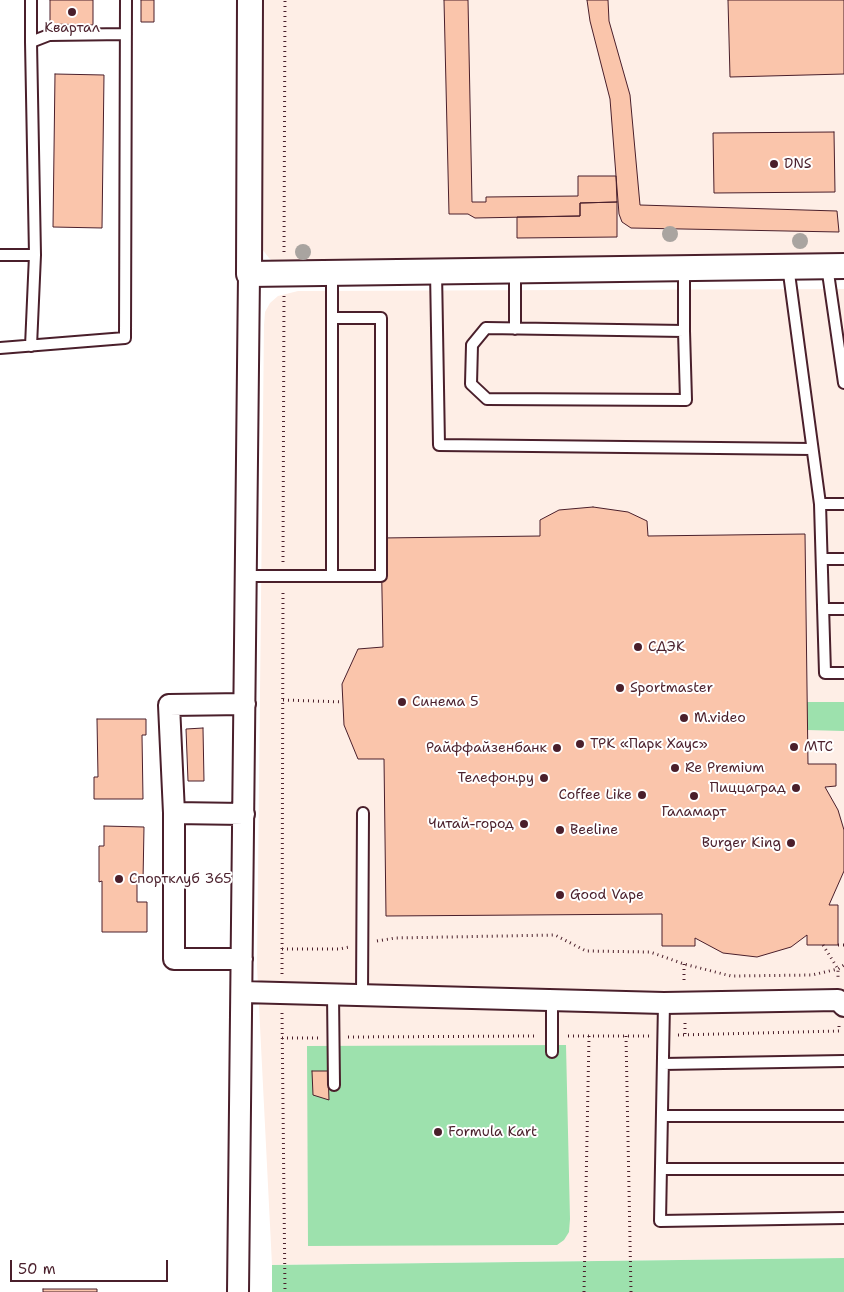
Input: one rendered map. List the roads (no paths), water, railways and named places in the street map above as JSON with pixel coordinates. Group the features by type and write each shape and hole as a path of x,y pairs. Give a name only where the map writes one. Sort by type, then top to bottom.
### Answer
{"street":[{"path":"238,1292 244,814 250,0"},
{"path":"249,274 835,266"},
{"path":"242,959 174,959 174,813 169,705 245,704"},
{"path":"174,813 244,814"},
{"path":"242,992 664,1003 842,1001"}],"lane":[{"path":"30,346 35,255 31,0"},
{"path":"0,348 125,338 126,0"},
{"path":"31,42 49,35 126,34"},
{"path":"0,256 35,255"},
{"path":"788,266 820,504 825,673 844,673"},
{"path":"835,266 844,383"},
{"path":"684,268 686,400 487,399 472,384 472,345 486,328 684,331"},
{"path":"515,329 516,270"},
{"path":"436,271 439,446 812,449"},
{"path":"332,273 332,576"},
{"path":"246,576 381,576 381,318 332,318"},
{"path":"820,504 844,504"},
{"path":"822,559 844,559"},
{"path":"823,609 844,609"},
{"path":"362,995 363,813"},
{"path":"333,994 334,1085"},
{"path":"552,1000 552,1052"},
{"path":"664,1003 660,1221 844,1218"},
{"path":"663,1064 844,1061"},
{"path":"662,1116 844,1116"},
{"path":"661,1169 844,1169"}],"place":[{"name":"Квартал","path":"72,12"},
{"name":"DNS","path":"774,164"},
{"name":"СДЭК","path":"638,647"},
{"name":"Sportmaster","path":"620,688"},
{"name":"Синема 5","path":"402,702"},
{"name":"M.video","path":"684,718"},
{"name":"ТРК «Парк Хаус»","path":"580,744"},
{"name":"МТС","path":"794,747"},
{"name":"Райффайзенбанк","path":"557,748"},
{"name":"Re Premium","path":"675,768"},
{"name":"Телефон.ру","path":"544,778"},
{"name":"Пиццаград","path":"796,788"},
{"name":"Coffee Like","path":"642,795"},
{"name":"Галамарт","path":"694,796"},
{"name":"Читай-город","path":"524,824"},
{"name":"Beeline","path":"560,830"},
{"name":"Burger King","path":"791,843"},
{"name":"Спортклуб 365","path":"119,879"},
{"name":"Good Vape","path":"560,895"},
{"name":"Formula Kart","path":"438,1132"}]}
